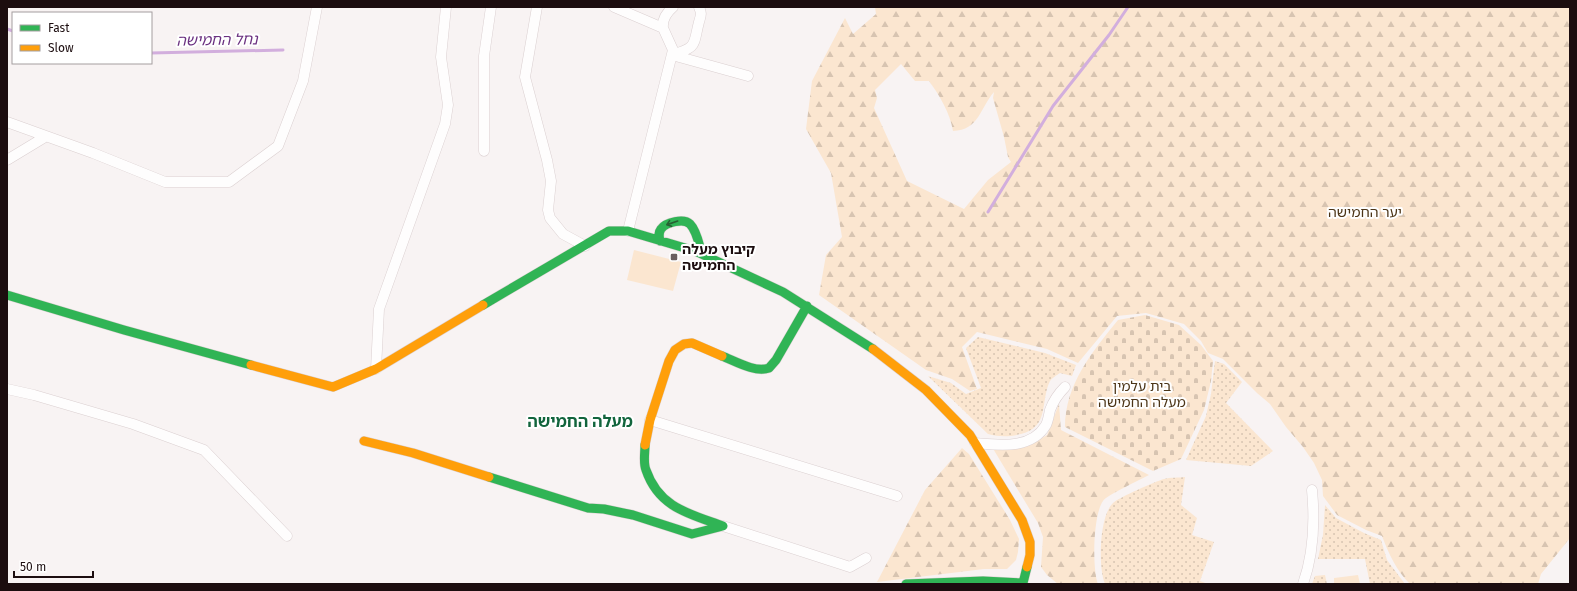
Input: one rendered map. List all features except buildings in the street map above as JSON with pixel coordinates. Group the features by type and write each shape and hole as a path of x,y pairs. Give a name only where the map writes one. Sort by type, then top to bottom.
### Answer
{"street":[{"path":"7,122 45,137 93,153 165,182 229,182 278,146 302,81 317,7"},
{"path":"376,370 379,309 445,124 448,105 441,57 446,7"},
{"path":"484,151 484,56 491,7"},
{"path":"537,7 525,77 547,160 551,181 548,210 550,218 563,234 585,246"},
{"path":"614,7 663,28"},
{"path":"628,231 672,55 673,50 663,28 663,21 668,11 673,7"},
{"path":"672,55 686,50 694,44 702,14 699,7"},
{"path":"672,55 748,76"},
{"path":"7,160 45,137"},
{"path":"660,241 659,233 662,227 675,221 684,220 690,223 702,254"},
{"path":"7,295 124,330 333,387 376,370 609,231 628,231 702,254 784,292 865,343 926,390 961,424 975,443 1011,500 1027,531 1030,542 1030,555 1024,584 1002,581 906,584"},
{"path":"807,306 776,360 772,366 766,369 749,366 692,343 684,343 672,352 650,420 645,443 645,470 653,485 666,502 690,514 850,567 866,558"},
{"path":"975,443 1008,446 1026,442 1037,435 1046,424 1051,409 1065,387"},
{"path":"7,389 34,395 133,424 204,450 288,536"},
{"path":"650,420 896,496"},
{"path":"364,441 413,453 588,508 604,509 633,515 692,534 723,526"},
{"path":"1303,584 1309,564 1313,539 1315,516 1312,490"}],"green space":[{"name":"יער החמישה","path":"875,7 1570,7 1570,538 1541,574 1538,584 1410,584 1393,562 1382,536 1366,530 1337,515 1323,496 1322,480 1314,463 1270,404 1223,359 1208,353 1201,341 1184,324 1146,313 1117,316 1078,363 1047,349 977,332 962,347 977,389 970,391 952,379 926,370 819,295 826,255 842,237 831,173 806,129 812,81 845,18 853,34 876,14","holes":["901,64 915,81 929,81 944,105 950,118 953,131 962,130 974,122 994,92 993,98 1008,157 1011,162 988,180 964,209 907,181 874,108 877,98 875,90"]},
{"path":"634,250 681,262 673,291 627,280"},
{"name":"בית עלמין מעלה החמישה","path":"1145,315 1179,325 1201,345 1213,361 1211,381 1204,410 1181,459 1153,471 1065,427 1066,412 1075,383 1099,344 1118,320"},
{"path":"978,337 1045,353 1076,365 1072,376 1060,373 1050,381 1043,412 1036,426 1030,431 1008,436 988,434 928,376 951,383 966,394 981,388 966,348"},
{"path":"1215,361 1224,364 1242,382 1226,403 1273,451 1251,466 1186,460 1206,416 1211,394"},
{"path":"1059,404 1061,430 1149,475 1111,495 1103,501 1097,518 1094,542 1095,566 1098,584 1058,584 1047,575 1041,567 1043,537 1038,523 992,447 1035,442 1047,435"},
{"path":"962,448 969,454 1010,520 1019,539 1016,560 1007,569 984,569 877,582 925,490"},
{"path":"1185,477 1181,505 1197,518 1192,535 1214,542 1200,581 1208,584 1105,584 1101,566 1102,530 1108,510 1113,503 1160,480"},
{"path":"1325,505 1336,518 1381,540 1387,560 1405,584 1370,584 1365,559 1318,559 1323,535"},
{"path":"1325,575 1327,584 1312,584 1315,576"},
{"path":"1358,575 1360,584 1334,584 1334,578"}],"waterway":[{"path":"988,212 1053,106 1109,35 1128,7"},
{"name":"נחל החמישה","path":"7,29 12,31"},
{"name":"נחל החמישה","path":"152,53 283,50"}],"traffic: fast":[{"path":"660,241 659,233 663,227 667,224 684,221 690,224 694,230 698,238 702,254"},
{"path":"483,305 609,231 628,231 695,251 783,292 873,349"},
{"path":"7,295 124,330 251,365"},
{"path":"722,356 751,368 769,368 776,360 807,306"},
{"path":"489,477 588,508 604,509 633,515 692,534 723,526 699,518 677,508 659,493 652,483 645,467 645,445"},
{"path":"906,584 983,581 1023,583 1027,567"}],"traffic: slow":[{"path":"251,365 333,387 376,369 483,305"},
{"path":"645,445 650,420 669,361 675,350 684,344 692,343 722,356"},
{"path":"873,349 926,390 970,435 1022,520 1030,542 1030,555 1027,567"},
{"path":"364,441 413,453 489,477"}],"place":[{"name":"קיבוץ מעלה החמישה","path":"674,257"}],"district":[{"name":"מעלה החמישה","path":"580,421"}]}
